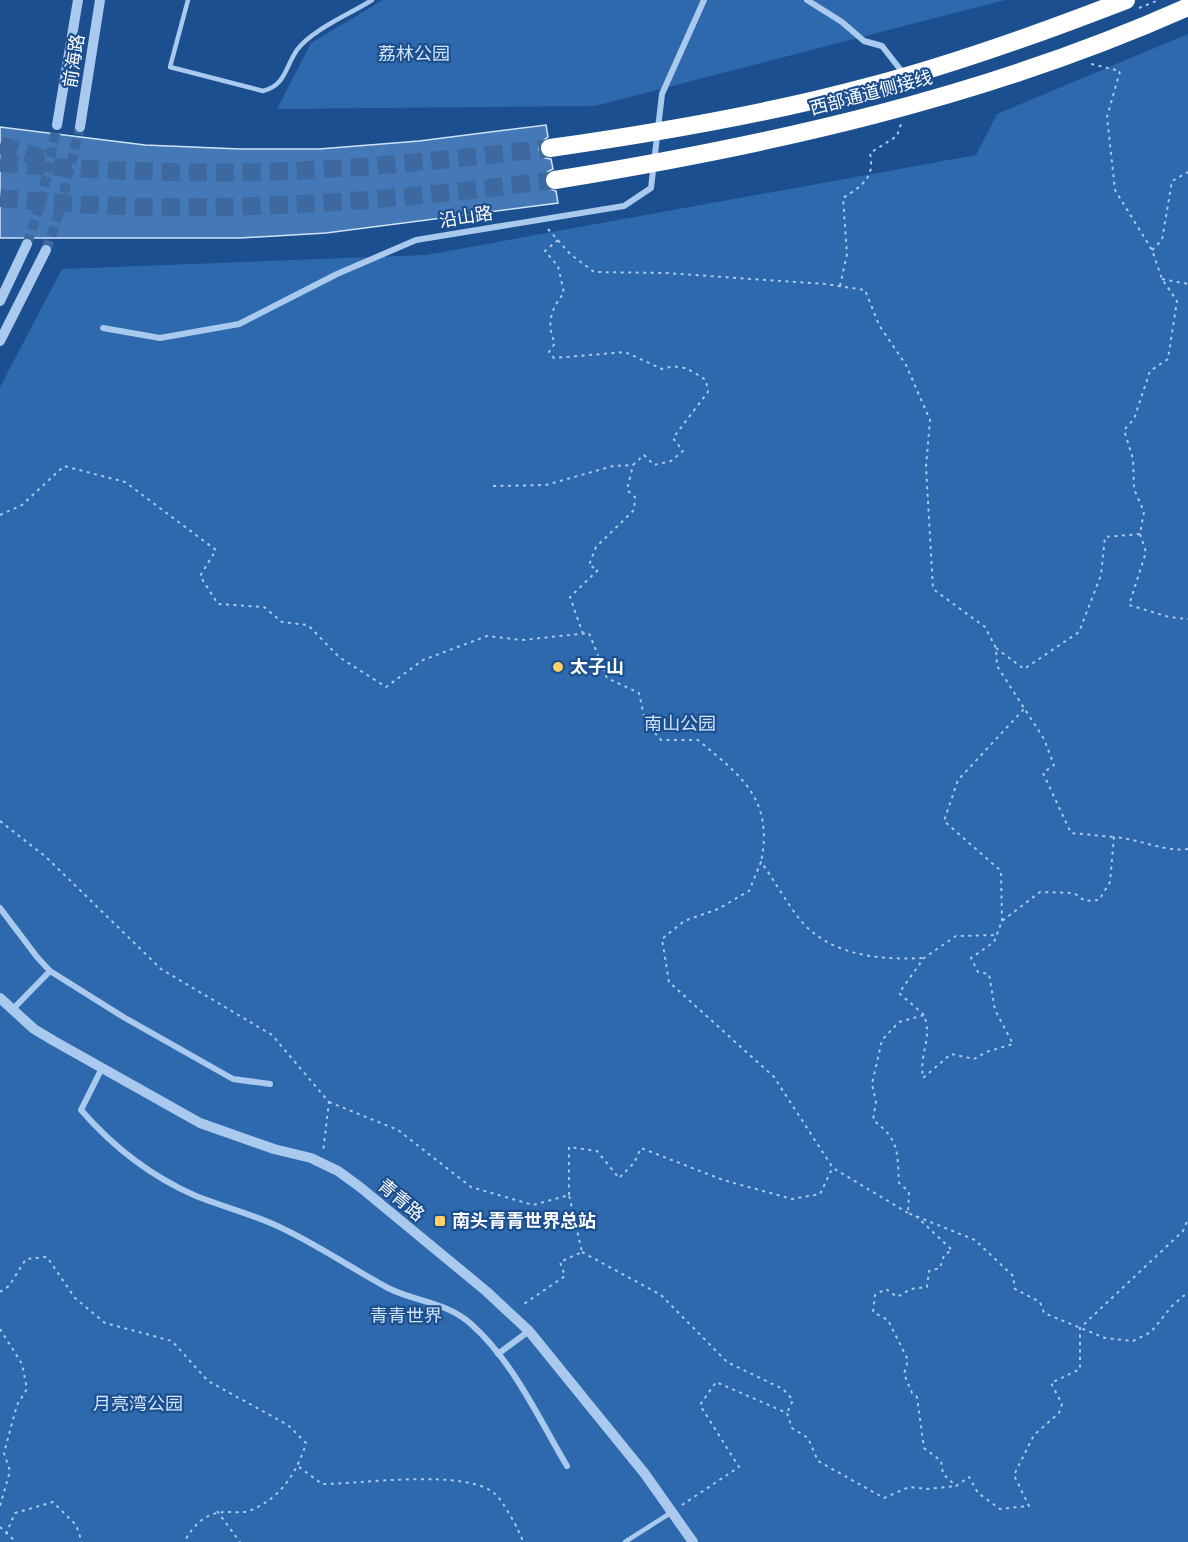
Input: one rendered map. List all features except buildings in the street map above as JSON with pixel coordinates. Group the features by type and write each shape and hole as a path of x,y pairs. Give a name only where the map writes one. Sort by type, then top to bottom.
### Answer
{"highway":[{"name":"西部通道侧接线","path":"550,148 649,134 867,87 968,58 1126,0"},
{"name":"西部通道侧接线","path":"555,180 782,139 882,113 981,85 1074,53 1188,7"}],"street":[{"name":"前海路","path":"57,125 78,0"},
{"name":"前海路","path":"80,127 100,0"},
{"name":"沿山路","path":"103,328 160,338 239,324 337,274 416,240 624,206 651,188 662,94 704,0"},
{"path":"807,0 864,41 882,46 914,87"},
{"path":"0,301 27,244"},
{"path":"0,341 46,250"},
{"path":"0,908 50,971 125,1018 233,1079 270,1084"},
{"path":"12,1010 50,971"},
{"name":"青青路","path":"0,998 34,1029 200,1123 322,1163 360,1187 511,1313 529,1331 645,1474 693,1541"},
{"path":"102,1068 81,1110 101,1134 138,1165 195,1195 273,1224 311,1242 389,1289 442,1305 471,1324 498,1354 518,1382 567,1466"},
{"path":"498,1354 529,1331"}],"lane":[{"path":"188,0 170,67 263,91 274,88 282,81 297,50 308,39 372,0"},
{"path":"625,1542 672,1512"}],"path":[{"path":"1087,63 1120,71 1107,117 1115,190 1152,250 1162,279 1177,301 1168,359 1150,371 1134,419 1124,430 1133,459 1134,489 1144,512 1140,534 1146,552 1129,605 1169,617 1188,619"},
{"path":"840,286 847,254 843,198 867,183 873,167 870,153 897,136 904,117"},
{"path":"1152,250 1162,240 1172,182 1188,172"},
{"path":"541,220 570,254 594,272 665,273 840,286 865,290 879,325 906,365 930,420 926,467 933,589 985,627 996,648 997,666 1044,739 1054,765 1043,773 1071,833 1134,839 1174,851 1188,849"},
{"path":"558,240 545,251 558,266 564,293 554,305 549,332 555,344 549,352 554,358 626,352 662,369 676,364 706,380 708,392 673,438 683,451 671,461 654,465 644,455 633,465 627,490 635,497 634,510 596,547 589,565 598,570 570,597 583,634"},
{"path":"1162,279 1188,284"},
{"path":"493,486 546,485 613,466 633,465"},
{"path":"0,515 22,505 64,466 125,482 216,550 200,576 218,604 264,607 282,622 308,625 339,657 386,687 423,660 487,636 522,639 590,633 607,678 639,693 645,721 661,740 698,740 741,776 760,806 766,838 761,861 749,891 718,909 684,921 662,939 669,982 774,1077 833,1168 908,1213 975,1240 1013,1276 1015,1289 1040,1302 1044,1313 1105,1338 1133,1341 1151,1332 1172,1306 1188,1292"},
{"path":"996,648 1024,669 1079,632 1101,575 1105,537 1140,534"},
{"path":"997,934 956,936 924,958 899,993 924,1015 929,1030 921,1061 923,1078 951,1054 974,1059 986,1052 1013,1044 995,1010 989,974 978,972 971,958 994,942 1002,921 1001,871 944,821 958,780 1024,708"},
{"path":"0,821 46,857 161,969 272,1035 329,1102 398,1130 471,1187 533,1205 570,1195"},
{"path":"1002,921 1040,892 1074,893 1085,901 1099,900 1110,882 1114,837"},
{"path":"761,861 809,929 837,947 885,960 924,958"},
{"path":"908,1213 909,1192 899,1183 896,1144 873,1120 876,1102 872,1084 882,1040 899,1022 924,1015"},
{"path":"322,1163 329,1102"},
{"path":"833,1168 820,1194 792,1199 723,1180 641,1148 634,1163 619,1178 597,1151 569,1147 570,1195 582,1252 661,1295 727,1362 783,1389 793,1400 787,1413 792,1428 808,1438 818,1461 884,1498 909,1487 927,1490 956,1486 969,1477 978,1493 1000,1509 1029,1506 1014,1475 1034,1435 1059,1413 1062,1404 1051,1383 1080,1369 1080,1328 1183,1231 1188,1219"},
{"path":"916,1216 952,1250 944,1255 940,1268 929,1271 927,1287 911,1289 897,1297 886,1289 875,1295 873,1312 888,1320 909,1360 904,1374 912,1393 917,1397 924,1448 941,1461 944,1474 956,1486"},
{"path":"511,1313 566,1275 560,1262 582,1252"},
{"path":"0,1292 9,1286 26,1259 47,1257 75,1298 105,1323 171,1341 208,1381 288,1425 306,1443 299,1467 282,1490 247,1512 217,1511 195,1523 184,1542"},
{"path":"0,1329 22,1364 27,1389 17,1405 4,1453 10,1471 0,1506"},
{"path":"672,1512 739,1467 700,1405 716,1382 787,1413"},
{"path":"299,1467 322,1484 424,1478 476,1483 495,1494 523,1542"},
{"path":"6,1534 15,1513 53,1502 76,1525 82,1542"},
{"path":"217,1511 240,1542"},
{"path":"0,1527 16,1542"}],"green space":[{"name":"荔林公园","path":"383,0 1005,0 595,106 277,109 311,43"},
{"name":"南山公园","path":"1188,34 1188,1542 0,1542 0,387 62,269 426,255 976,155 997,114"}],"tunnel":[{"path":"27,244 42,198 57,125"},
{"path":"46,250 59,213 80,127"},
{"path":"0,145 44,159"},
{"path":"0,163 132,171 264,172 407,163 550,148"},
{"path":"0,198 139,207 278,205 417,196 555,180"}],"place":[{"name":"太子山","path":"558,667"},
{"name":"南头青青世界总站","path":"440,1221"}],"park label":[{"name":"青青世界","path":"406,1316"},
{"name":"月亮湾公园","path":"138,1404"}]}
